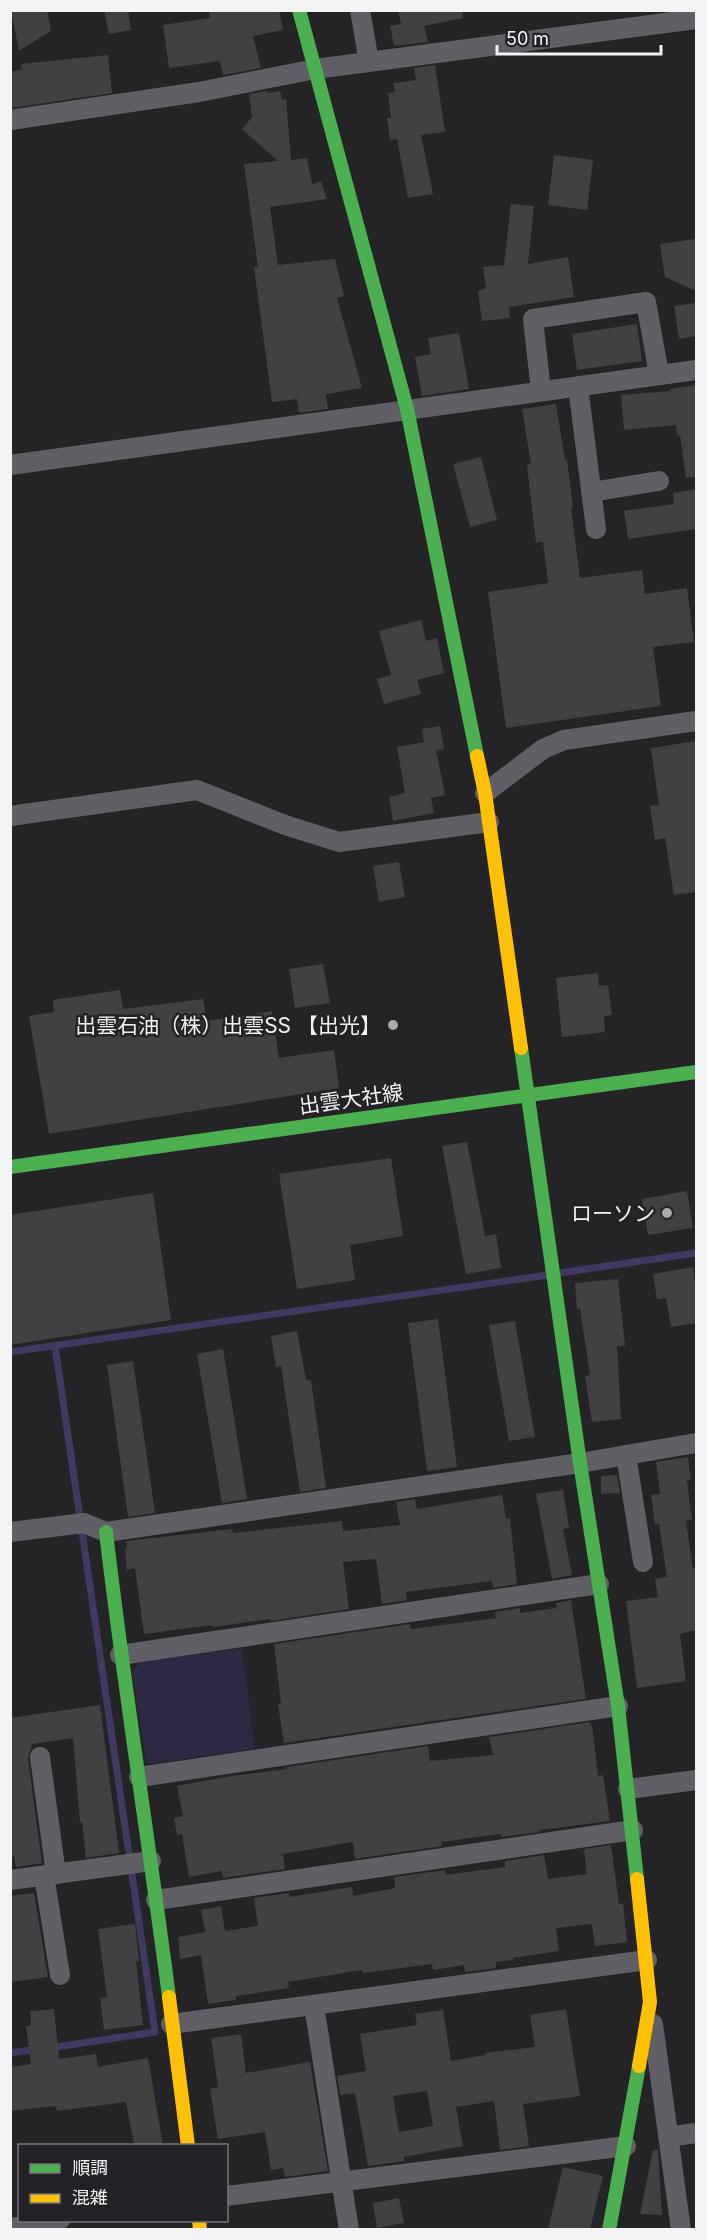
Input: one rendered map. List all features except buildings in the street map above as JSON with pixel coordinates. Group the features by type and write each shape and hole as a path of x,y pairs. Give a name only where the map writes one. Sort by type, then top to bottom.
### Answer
{"street":[{"path":"299,10 406,409 485,793 580,1462 618,1706 650,2002 681,2229"},
{"path":"360,10 369,62"},
{"path":"10,120 199,92 315,69 696,20"},
{"path":"541,391 533,319 646,302 659,374"},
{"path":"10,465 696,370"},
{"path":"578,386 596,529"},
{"path":"591,492 658,481"},
{"path":"485,793 543,748 564,740 696,721"},
{"path":"10,816 197,790 285,825 339,842 489,822"},
{"name":"出雲大社線","path":"10,1167 696,1072"},
{"path":"10,1532 84,1523 106,1532 696,1443"},
{"path":"626,1455 643,1562"},
{"path":"106,1532 120,1654 151,1861 188,2144"},
{"path":"120,1654 599,1584"},
{"path":"139,1777 618,1706"},
{"path":"40,1757 60,1975"},
{"path":"628,1790 696,1780"},
{"path":"156,1900 633,1830"},
{"path":"10,1880 151,1861"},
{"path":"171,2024 647,1960"},
{"path":"609,2229 626,2146 650,2002"},
{"path":"314,2005 349,2229"},
{"path":"668,2137 696,2133"},
{"path":"228,2196 626,2146"},
{"path":"10,2228 48,2222"}],"shaded area":[{"path":"242,1649 255,1749 147,1764 132,1672 143,1660"}],"waterway":[{"path":"559,1273 696,1253"},
{"path":"10,1352 548,1275"},
{"path":"49,2048 155,2032 55,1346"},
{"path":"10,2053 38,2049"}],"traffic: fast":[{"path":"299,10 407,409 477,756"},
{"path":"521,1048 580,1463 618,1706 637,1879"},
{"path":"10,1167 696,1072"},
{"path":"106,1532 169,1997"},
{"path":"609,2230 639,2066"}],"traffic: slow":[{"path":"477,756 485,793 521,1048"},
{"path":"637,1879 650,2002 639,2066"},
{"path":"169,1997 188,2144"},
{"path":"199,2222 200,2230"}],"place":[{"name":"出雲石油（株）出雲SS 【出光】","path":"393,1025"},
{"name":"ローソン","path":"667,1213"}]}
